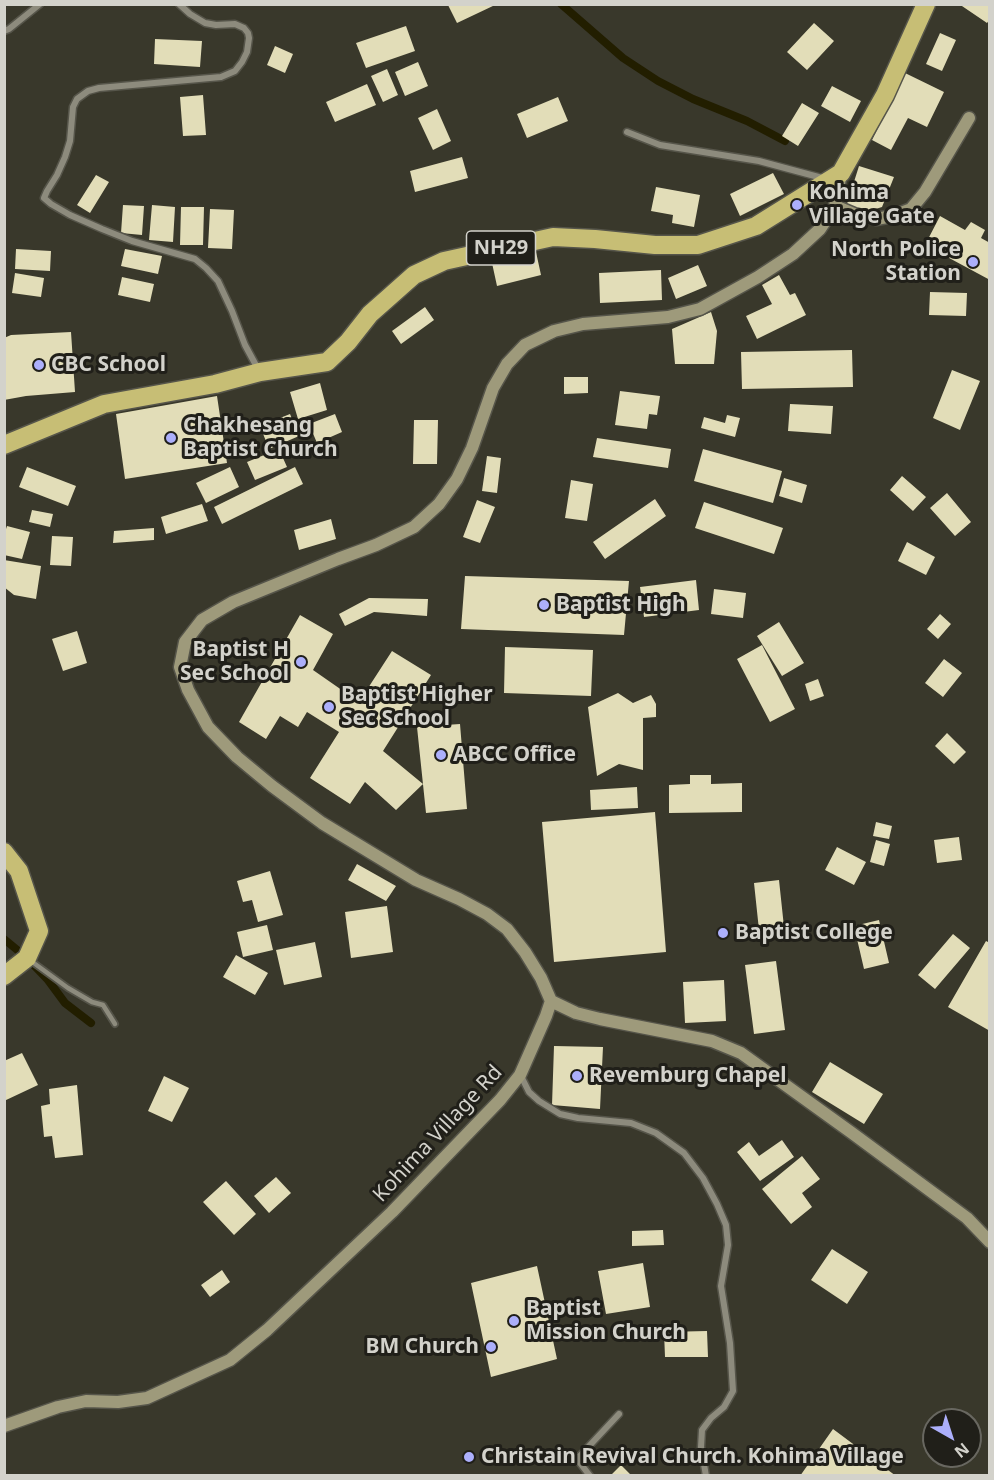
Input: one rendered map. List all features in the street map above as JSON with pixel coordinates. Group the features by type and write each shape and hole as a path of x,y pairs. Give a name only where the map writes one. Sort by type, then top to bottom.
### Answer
{"highway":[{"name":"NH29","path":"4,445 104,404 215,384 260,372 327,362 348,342 370,314 414,275 444,261 553,237 655,245 698,245 756,226 836,176 885,95 926,4"},
{"path":"4,852 19,871 39,931 27,958 4,976"}],"main road":[{"path":"835,206 854,214 876,219 911,209 925,192 969,118"},
{"path":"836,176 835,206 820,229 792,254 758,277 700,309 668,316 584,324 554,331 525,345 507,364 493,388 472,448 457,479 439,504 414,527 376,545 233,602 202,620 185,642 180,668 188,690 208,727 237,757 272,786 331,828 416,880 459,898 507,929 536,969 551,1001 576,1013 712,1041 741,1053 967,1218 990,1242"},
{"name":"Kohima Village Rd","path":"4,1426 58,1407 86,1401 118,1402 147,1398 230,1360 267,1330 392,1212 464,1138 520,1075 551,1001"}],"street":[{"path":"4,31 40,4"},
{"path":"179,4 205,23 235,24 244,28 249,38 247,52 242,62 235,71 222,77 99,88 88,91 77,99 65,157 44,198 70,215 102,229 132,241 195,259 218,281 245,345 260,372"},
{"path":"627,132 660,145 836,176"},
{"path":"520,1075 529,1092 560,1114 631,1123 656,1133 684,1153 703,1178 717,1204 726,1225 728,1245 721,1286 730,1342 733,1391 724,1407 702,1430 701,1447 706,1476"},
{"path":"590,1476 577,1459 619,1414"}],"lane":[{"path":"27,958 68,988 92,1002 103,1005 115,1024"}],"building":[{"path":"959,4 990,4 990,19 987,23"},
{"path":"448,5 495,5 457,23"},
{"path":"814,23 834,41 807,70 787,52"},
{"path":"406,26 415,51 366,68 356,43"},
{"path":"940,33 956,40 942,71 926,64"},
{"path":"155,39 202,41 200,67 154,64"},
{"path":"275,46 293,54 285,73 267,65"},
{"path":"418,62 428,86 405,96 395,72"},
{"path":"387,69 398,95 383,102 371,76"},
{"path":"905,73 944,92 927,127 908,118 891,150 872,140"},
{"path":"367,84 376,105 335,122 326,102"},
{"path":"832,86 861,101 850,122 821,106"},
{"path":"203,95 206,135 183,136 180,97"},
{"path":"558,97 568,121 527,138 517,114"},
{"path":"802,103 819,113 798,146 782,136"},
{"path":"437,109 451,141 433,150 418,118"},
{"path":"462,157 468,178 415,192 410,171"},
{"path":"859,166 894,177 882,207 866,212 846,207"},
{"path":"773,173 784,194 740,216 730,194"},
{"path":"96,175 109,182 90,213 77,205"},
{"path":"656,187 700,195 694,227 672,223 673,215 651,211"},
{"path":"123,205 144,206 142,235 121,233"},
{"path":"152,205 175,207 173,242 149,240"},
{"path":"181,207 204,207 203,245 180,245"},
{"path":"210,209 234,210 232,249 208,248"},
{"name":"North Police Station","path":"940,216 965,230 971,222 985,230 981,238 990,243 990,280 925,245"},
{"path":"16,249 51,251 50,271 15,269"},
{"path":"125,249 162,256 158,274 121,266"},
{"path":"536,252 541,275 497,286 492,263"},
{"path":"698,265 707,286 676,299 668,278"},
{"path":"661,270 662,300 600,303 599,273"},
{"path":"15,273 44,278 41,297 12,293"},
{"path":"779,275 790,295 795,293 806,315 757,339 746,316 772,304 762,285"},
{"path":"122,277 154,284 150,302 118,295"},
{"path":"930,292 967,293 966,316 929,315"},
{"path":"425,307 434,320 401,344 392,331"},
{"path":"711,312 717,331 714,364 675,364 672,329"},
{"name":"CBC School","path":"71,332 75,392 4,400 4,338 11,335"},
{"path":"852,350 853,387 742,389 741,352"},
{"path":"952,370 980,381 960,430 933,418"},
{"path":"564,377 588,377 588,393 564,394"},
{"path":"320,383 327,410 298,419 290,392"},
{"path":"620,391 660,396 657,415 649,414 647,429 615,425"},
{"name":"Chakhesang Baptist Church","path":"217,396 227,463 125,479 116,414"},
{"path":"790,404 833,406 831,434 788,431"},
{"path":"290,414 299,436 269,449 260,426"},
{"path":"335,414 342,432 317,443 309,424"},
{"path":"727,415 740,418 735,437 701,428 704,417 725,423"},
{"path":"414,420 438,420 437,464 413,464"},
{"path":"597,438 671,449 668,468 593,457"},
{"path":"279,449 287,467 255,480 247,462"},
{"path":"703,449 782,471 773,503 694,481"},
{"path":"487,456 501,458 497,493 482,491"},
{"path":"27,467 76,486 68,506 19,487"},
{"path":"230,467 239,487 206,503 196,483"},
{"path":"295,467 303,484 222,524 214,507"},
{"path":"902,476 926,497 913,511 890,490"},
{"path":"784,478 807,485 802,503 779,496"},
{"path":"571,480 593,484 587,521 565,518"},
{"path":"947,493 971,522 955,536 930,508"},
{"path":"655,499 666,516 605,559 593,542"},
{"path":"477,500 495,507 480,543 463,537"},
{"path":"704,502 783,528 774,554 695,528"},
{"path":"202,504 208,521 166,534 161,517"},
{"path":"32,510 53,514 50,527 29,522"},
{"path":"331,519 336,539 299,550 294,530"},
{"path":"7,526 30,532 22,559 4,555 4,535"},
{"path":"154,528 154,540 113,543 114,531"},
{"path":"52,536 73,537 71,566 50,565"},
{"path":"907,542 935,557 926,575 898,561"},
{"path":"4,560 41,566 36,599 14,595 4,587"},
{"name":"Baptist High","path":"465,576 629,581 624,635 461,629"},
{"path":"696,580 699,610 644,617 640,587"},
{"path":"714,589 746,593 743,618 711,614"},
{"path":"369,598 428,599 427,616 374,612 345,626 339,614"},
{"path":"940,614 951,624 938,639 927,629"},
{"name":"Baptist Higher Sec School","path":"300,615 333,634 313,670 359,702 392,651 431,675 383,751 423,784 396,810 365,782 350,804 310,778 339,732 307,712 298,727 280,716 266,739 239,722"},
{"path":"779,622 804,663 782,676 757,636"},
{"path":"77,631 87,663 63,671 52,639"},
{"path":"762,645 795,709 770,722 737,659"},
{"name":"Baptist High","path":"505,647 593,650 591,696 504,693"},
{"path":"944,659 962,673 943,697 925,683"},
{"path":"818,679 824,696 810,701 805,684"},
{"path":"618,693 633,703 651,695 656,704 656,717 643,718 643,770 619,764 597,776 588,707"},
{"name":"ABCC Office","path":"460,724 467,809 426,813 417,727"},
{"path":"947,733 966,752 954,764 935,746"},
{"path":"690,775 711,775 711,784 742,783 742,812 669,813 669,785 690,784"},
{"path":"637,787 638,808 591,810 590,790"},
{"path":"655,812 666,952 554,962 542,822"},
{"path":"876,822 892,826 889,839 873,836"},
{"path":"959,837 962,860 937,863 934,840"},
{"path":"876,840 890,844 884,866 870,862"},
{"path":"837,847 866,862 854,885 825,870"},
{"path":"357,864 396,886 386,901 348,880"},
{"path":"270,871 283,915 258,922 252,900 243,902 237,881"},
{"path":"779,880 784,927 759,930 754,883"},
{"path":"387,906 393,952 351,958 345,912"},
{"path":"879,920 889,963 864,969 854,926"},
{"path":"267,925 273,950 243,957 237,932"},
{"path":"953,934 970,948 935,989 918,975"},
{"path":"986,941 990,943 990,1031 948,1007"},
{"path":"315,942 322,977 284,985 276,950"},
{"path":"236,955 268,973 255,995 223,977"},
{"path":"776,961 785,1030 754,1034 745,965"},
{"path":"724,980 726,1021 685,1023 683,982"},
{"name":"Revemburg Chapel","path":"554,1046 603,1047 600,1109 552,1105"},
{"path":"22,1053 38,1085 4,1101 4,1061"},
{"path":"830,1062 883,1094 864,1124 812,1092"},
{"path":"164,1076 189,1088 172,1122 148,1111"},
{"path":"77,1085 83,1155 55,1158 52,1136 44,1137 41,1106 50,1104 49,1089"},
{"path":"782,1140 794,1157 760,1181 737,1152 749,1142 759,1156"},
{"path":"802,1156 820,1179 802,1193 812,1207 791,1224 762,1189"},
{"path":"276,1177 291,1193 269,1213 254,1196"},
{"path":"226,1181 256,1214 234,1235 203,1202"},
{"path":"663,1230 664,1245 632,1246 632,1231"},
{"path":"832,1249 868,1272 847,1304 811,1280"},
{"path":"643,1263 650,1307 606,1314 598,1271"},
{"name":"Baptist Mission Church","path":"537,1266 557,1359 491,1377 471,1283"},
{"path":"222,1270 230,1282 210,1297 201,1285"},
{"path":"707,1331 708,1357 665,1357 664,1332"},
{"path":"833,1429 896,1476 800,1476"},
{"path":"621,1465 632,1476 610,1476"}],"waterway":[{"path":"561,4 623,58 658,81 693,99 747,121 785,141"},
{"path":"4,939 48,980 65,1003 91,1023"}],"place":[{"name":"Kohima Village Gate","path":"797,205"},
{"name":"North Police Station","path":"973,262"},
{"name":"CBC School","path":"39,365"},
{"name":"Chakhesang Baptist Church","path":"171,438"},
{"name":"Baptist High","path":"544,605"},
{"name":"Baptist H Sec School","path":"301,662"},
{"name":"Baptist Higher Sec School","path":"329,707"},
{"name":"ABCC Office","path":"441,755"},
{"name":"Baptist College","path":"723,933"},
{"name":"Revemburg Chapel","path":"577,1076"},
{"name":"Baptist Mission Church","path":"514,1321"},
{"name":"BM Church","path":"491,1347"},
{"name":"Christain Revival Church. Kohima Village","path":"469,1457"}]}
